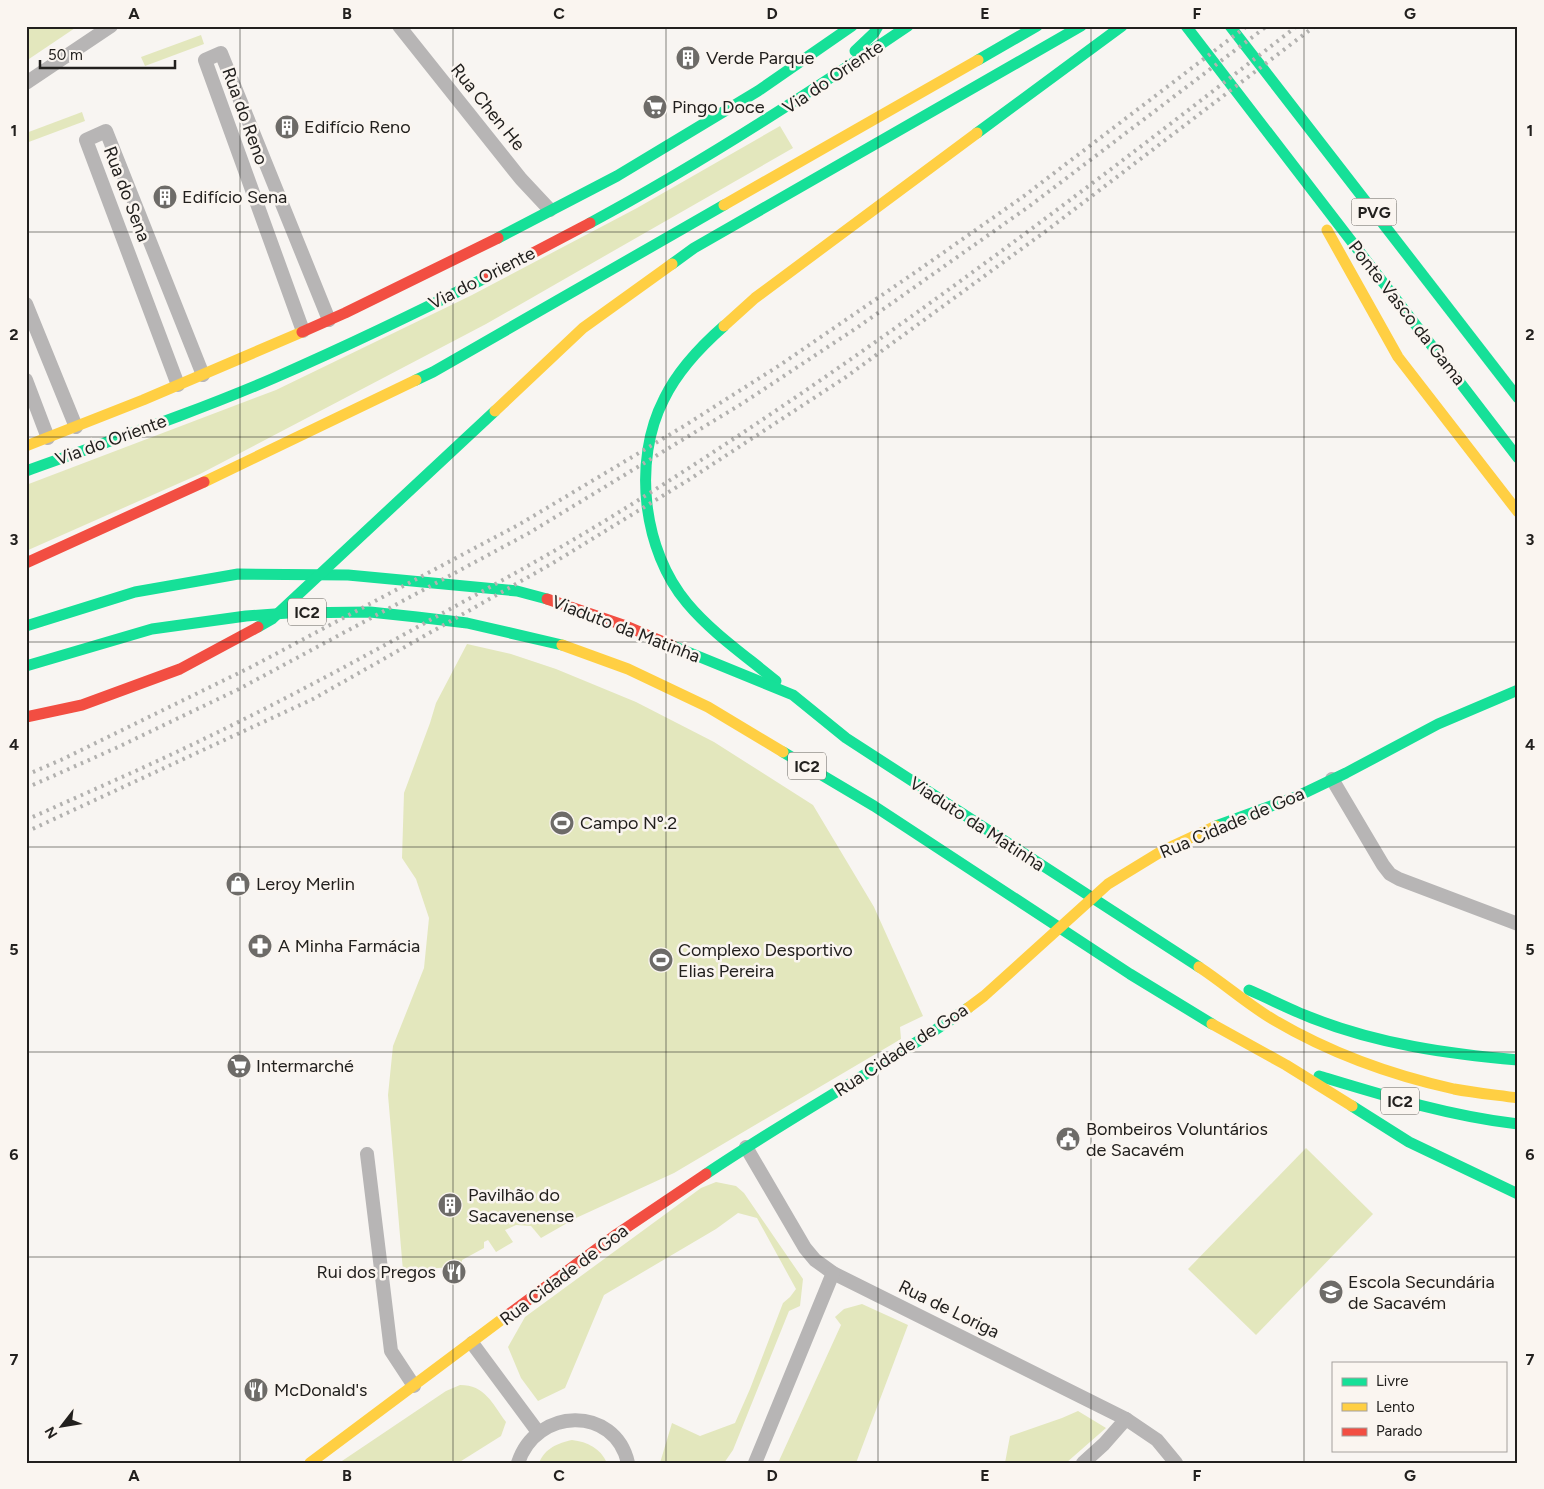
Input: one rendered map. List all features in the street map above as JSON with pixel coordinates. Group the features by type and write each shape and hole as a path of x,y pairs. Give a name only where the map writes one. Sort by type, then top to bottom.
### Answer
{"main road":[{"name":"Via do Oriente","path":"26,446 178,385 329,320 454,260 617,176 758,91 852,26"},
{"path":"809,92 874,33 878,26"},
{"name":"Via do Oriente","path":"26,471 152,426 273,378 390,324 508,266 614,211 773,116 908,26"},
{"path":"26,564 204,482 433,372 1037,26"},
{"path":"26,717 82,705 180,669 272,619 583,328 694,248 1081,26"},
{"path":"793,695 706,623 687,603 672,582 661,558 650,528 645,466 651,434 663,400 700,346 755,298 1122,26"},
{"name":"Ponte Vasco da Gama","path":"1186,26 1518,458"},
{"name":"Ponte Vasco da Gama","path":"1230,26 1518,398"},
{"path":"1285,156 1398,357 1518,512"},
{"path":"532,233 550,210 614,211"},
{"path":"508,266 520,248"},
{"name":"Viaduto da Matinha","path":"26,626 135,592 238,574 348,575 517,591 552,600 626,626 720,667 793,695 846,738 1207,972"},
{"name":"Viaduto da Matinha","path":"26,666 152,629 246,616 288,613 370,612 417,617 467,623 556,643 628,669 708,707 874,806 1130,974 1200,1017 1286,1065"},
{"name":"Rua Cidade de Goa","path":"310,1463 617,1234 746,1147 904,1052 976,1002 1108,884 1125,872 1163,850 1197,834 1263,811 1332,779 1429,728 1518,690"},
{"path":"1207,972 1313,1018 1368,1035 1418,1048 1476,1057 1518,1060"},
{"name":"IC2","path":"1207,972 1272,1020 1317,1044 1351,1058 1407,1077 1456,1089 1518,1098"},
{"path":"1286,1065 1409,1142 1518,1194"},
{"name":"IC2","path":"1286,1065 1401,1102 1499,1122 1518,1124"}],"street":[{"path":"26,83 111,26"},
{"name":"Rua Chen He","path":"399,26 521,179 550,210"},
{"name":"Rua do Reno","path":"303,331 205,60 221,52 329,320"},
{"name":"Rua do Sena","path":"178,385 86,140 106,131 203,374"},
{"path":"26,304 76,427"},
{"path":"26,380 48,438"},
{"path":"1332,779 1382,865 1390,874 1518,924"},
{"name":"Rua de Loriga","path":"746,1147 804,1248 815,1260 833,1273 1126,1418 1158,1440 1176,1463"},
{"path":"367,1154 391,1351 414,1386"},
{"path":"755,1463 833,1273"},
{"path":"472,1343 538,1432"},
{"path":"1083,1463 1104,1444 1126,1418"},
{"path":"518,1463 526,1445 538,1432 553,1423 570,1420 588,1422 604,1429 617,1441 628,1463"}],"green space":[{"path":"26,26 78,26 26,61"},
{"path":"201,35 204,44 145,66 141,57"},
{"path":"82,112 85,121 26,143 26,133"},
{"path":"780,126 793,148 486,324 200,474 26,551 26,485 276,390 472,295 637,208"},
{"name":"Complexo Desportivo Elias Pereira","path":"467,644 511,654 556,669 636,702 714,742 813,805 874,907 923,1016 900,1027 901,1039 674,1173 576,1218 541,1238 531,1226 516,1225 505,1230 513,1242 496,1252 488,1240 484,1242 484,1248 462,1260 462,1266 403,1271 388,1095 393,1046 424,968 429,918 416,879 402,858 404,793 436,703"},
{"path":"1306,1148 1373,1214 1256,1335 1188,1269"},
{"path":"716,1182 736,1186 744,1193 803,1279 800,1306 789,1311 733,1450 724,1463 660,1463 672,1423 700,1436 735,1423 783,1303 796,1289 757,1218 738,1213 716,1229 604,1295 565,1388 538,1401 521,1378 508,1347 525,1317 701,1188"},
{"path":"862,1304 908,1325 856,1463 778,1463 841,1325 835,1317 844,1309"},
{"path":"460,1385 476,1388 492,1402 506,1422 501,1436 458,1463 339,1463 446,1391"},
{"path":"1078,1411 1106,1428 1066,1463 1005,1463 1010,1436"},
{"path":"572,1440 583,1442 593,1447 601,1453 607,1463 539,1463 552,1447"}],"railway":[{"path":"26,775 61,760 251,667 520,524 684,426 780,365 1024,196 1247,26"},
{"path":"26,788 116,748 239,689 529,533 743,403 858,327 1031,205 1267,26"},
{"path":"26,820 143,768 295,693 502,581 616,514 705,458 878,340 1048,217 1297,26"},
{"path":"26,832 313,699 553,563 690,479 846,377 1046,231 1315,26"}],"traffic: fast":[{"path":"498,238 617,176 758,91 852,26"},
{"path":"855,51 874,33 878,26"},
{"path":"590,223 752,129 908,26"},
{"path":"978,60 1037,26"},
{"path":"672,264 694,248 1081,26"},
{"path":"977,133 1122,26"},
{"path":"1186,26 1518,458"},
{"path":"1230,26 1518,398"},
{"path":"416,380 724,205"},
{"path":"26,471 182,415 274,378 436,303 489,276"},
{"path":"724,326 690,360 676,378 664,399 654,423 648,450 646,477 647,505 652,532 660,558 672,582 687,603 718,634 776,681"},
{"path":"258,627 272,619 495,411"},
{"path":"26,626 135,592 238,574 348,575 517,591 547,599"},
{"path":"26,666 152,629 246,616 288,613 370,612 417,617 467,623 562,645"},
{"path":"673,646 793,695 846,738 1199,967"},
{"path":"1216,826 1296,797 1346,773 1438,724 1518,690"},
{"path":"783,752 874,806 1130,974 1212,1024"},
{"path":"1249,990 1296,1012 1362,1035 1439,1051 1518,1060"},
{"path":"706,1174 903,1051 968,1008"},
{"path":"1319,1076 1442,1111 1518,1124"},
{"path":"1352,1106 1409,1142 1518,1194"}],"traffic: slow":[{"path":"724,205 978,60"},
{"path":"724,326 755,298 977,133"},
{"path":"1327,230 1398,357 1518,512"},
{"path":"495,411 583,328 672,264"},
{"path":"26,446 143,400 302,332"},
{"path":"204,482 416,380"},
{"path":"562,645 628,669 708,707 783,752"},
{"path":"968,1008 984,996 1108,884 1162,851 1216,826"},
{"path":"1199,967 1264,1014 1295,1032 1339,1053 1384,1070 1430,1083 1462,1090 1518,1098"},
{"path":"1212,1024 1286,1065 1352,1106"},
{"path":"310,1463 505,1317"}],"traffic: jam":[{"path":"489,276 590,223"},
{"path":"302,332 498,238"},
{"path":"26,563 204,482"},
{"path":"547,599 626,626 673,646"},
{"path":"26,717 82,705 180,669 258,627"},
{"path":"505,1317 617,1234 706,1174"}],"place":[{"name":"Verde Parque","path":"688,58"},
{"name":"Pingo Doce","path":"655,107"},
{"name":"Edifício Reno","path":"287,127"},
{"name":"Edifício Sena","path":"165,197"},
{"name":"Campo Nº.2","path":"562,823"},
{"name":"Leroy Merlin","path":"238,884"},
{"name":"A Minha Farmácia","path":"260,946"},
{"name":"Complexo Desportivo Elias Pereira","path":"661,960"},
{"name":"Intermarché","path":"239,1066"},
{"name":"Bombeiros Voluntários de Sacavém","path":"1068,1139"},
{"name":"Pavilhão do Sacavenense","path":"450,1205"},
{"name":"Rui dos Pregos","path":"454,1272"},
{"name":"Escola Secundária de Sacavém","path":"1331,1292"},
{"name":"McDonald's","path":"256,1390"}]}
